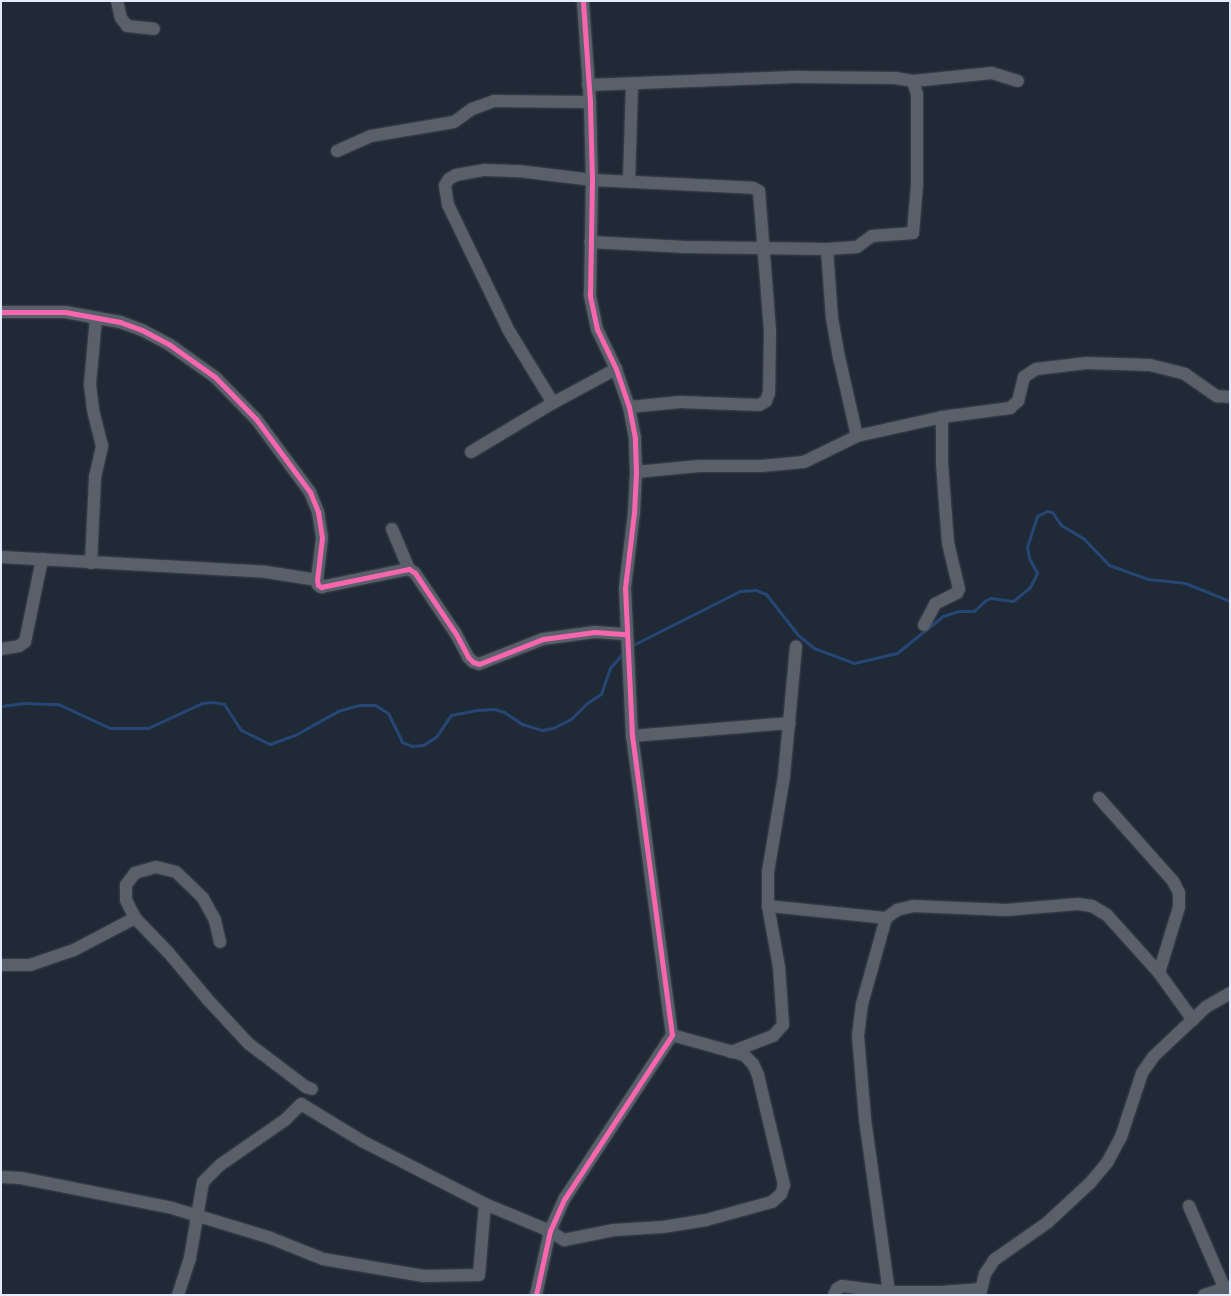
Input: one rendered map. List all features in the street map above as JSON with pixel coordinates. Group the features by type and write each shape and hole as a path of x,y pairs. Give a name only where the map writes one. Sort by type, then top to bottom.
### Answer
{"street":[{"path":"117,1 121,18 127,26 154,29"},
{"path":"536,1295 550,1231 565,1198 672,1035 632,736 624,588 636,472 634,438 629,407 616,369 597,329 593,315 590,242 592,180 590,102 582,1"},
{"path":"588,85 800,77 895,78 913,80 992,74 1018,81"},
{"path":"590,242 762,249 827,249 857,247 872,236 909,234 914,231 917,184 917,94 913,80"},
{"path":"629,181 632,84"},
{"path":"337,151 371,136 454,122 472,109 494,101 590,102"},
{"path":"553,404 509,331 448,205 445,185 449,179 456,175 485,170 527,171 592,180 681,186 753,188 759,191 762,249 770,332 766,402 759,405 680,402 629,407"},
{"path":"827,249 832,318 857,436"},
{"path":"1,312 64,312 142,330 170,346 215,377 256,419 310,492 318,512 322,538 317,580 318,585 321,587 409,569"},
{"path":"91,563 95,477 102,446 93,409 90,384 96,318"},
{"path":"636,472 699,466 761,466 804,462 857,436 942,417 1010,408 1017,404 1024,377 1027,373 1036,369 1087,363 1150,365 1185,374 1218,396 1230,397"},
{"path":"471,452 616,369"},
{"path":"924,625 935,604 957,593 960,589 948,542 942,464 942,417"},
{"path":"392,529 409,569 415,573 473,662 487,662 543,639 595,632 626,636"},
{"path":"1,557 266,572 317,580"},
{"path":"1,649 18,646 24,642 42,559"},
{"path":"731,1052 773,1036 782,1025 778,959 768,906 768,872 784,776 796,647"},
{"path":"632,736 789,723"},
{"path":"1099,798 1173,881 1179,893 1179,907 1159,973"},
{"path":"220,942 216,920 203,898 176,872 156,867 135,873 126,885 126,900 135,918 168,952 209,1001 249,1044 306,1087 312,1088"},
{"path":"890,1292 865,1118 858,1036 862,1004 886,918 897,910 913,906 1006,910 1078,904 1092,906 1107,915 1159,973 1192,1020"},
{"path":"768,906 886,918"},
{"path":"1,965 30,965 74,950 135,918"},
{"path":"834,1295 836,1289 842,1286 890,1292 980,1292 985,1274 994,1260 1048,1222 1090,1183 1107,1163 1122,1138 1142,1073 1153,1057 1206,1008 1230,993"},
{"path":"178,1295 190,1258 203,1182 220,1164 286,1120 301,1104 362,1141 486,1204 550,1231 564,1240 614,1230 663,1227 706,1220 772,1202 781,1194 784,1185 758,1075 753,1064 744,1056 672,1035"},
{"path":"1,1177 21,1178 172,1208 268,1237 322,1258 424,1276 477,1275 481,1272 486,1204"},
{"path":"1188,1206 1227,1288 1204,1295"}],"waterway":[{"path":"631,646 740,591 756,590 766,594 798,635 814,648 854,663 897,653 943,616 958,611 974,611 991,598 1013,601 1030,587 1037,573 1029,558 1027,547 1037,516 1047,511 1052,512 1061,525 1084,539 1109,565 1148,579 1185,583 1230,601"},
{"path":"1,706 25,703 58,704 110,728 148,728 202,703 213,702 224,704 241,730 270,744 295,735 338,711 359,705 375,705 388,713 402,742 412,746 423,745 436,737 451,715 477,710 494,709 504,712 522,724 542,730 553,728 571,719 587,703 601,694 610,668 624,652"}],"cycle path":[{"path":"536,1295 550,1231 565,1198 672,1035 632,736 625,588 634,513 635,438 629,407 616,369 597,329 590,295 592,180 590,102 583,1"},
{"path":"1,312 65,312 120,322 142,330 170,345 215,377 256,419 310,492 318,512 322,538 317,580 318,585 321,587 409,569 415,573 456,634 468,657 473,662 479,664 543,639 595,632 626,634"}]}
